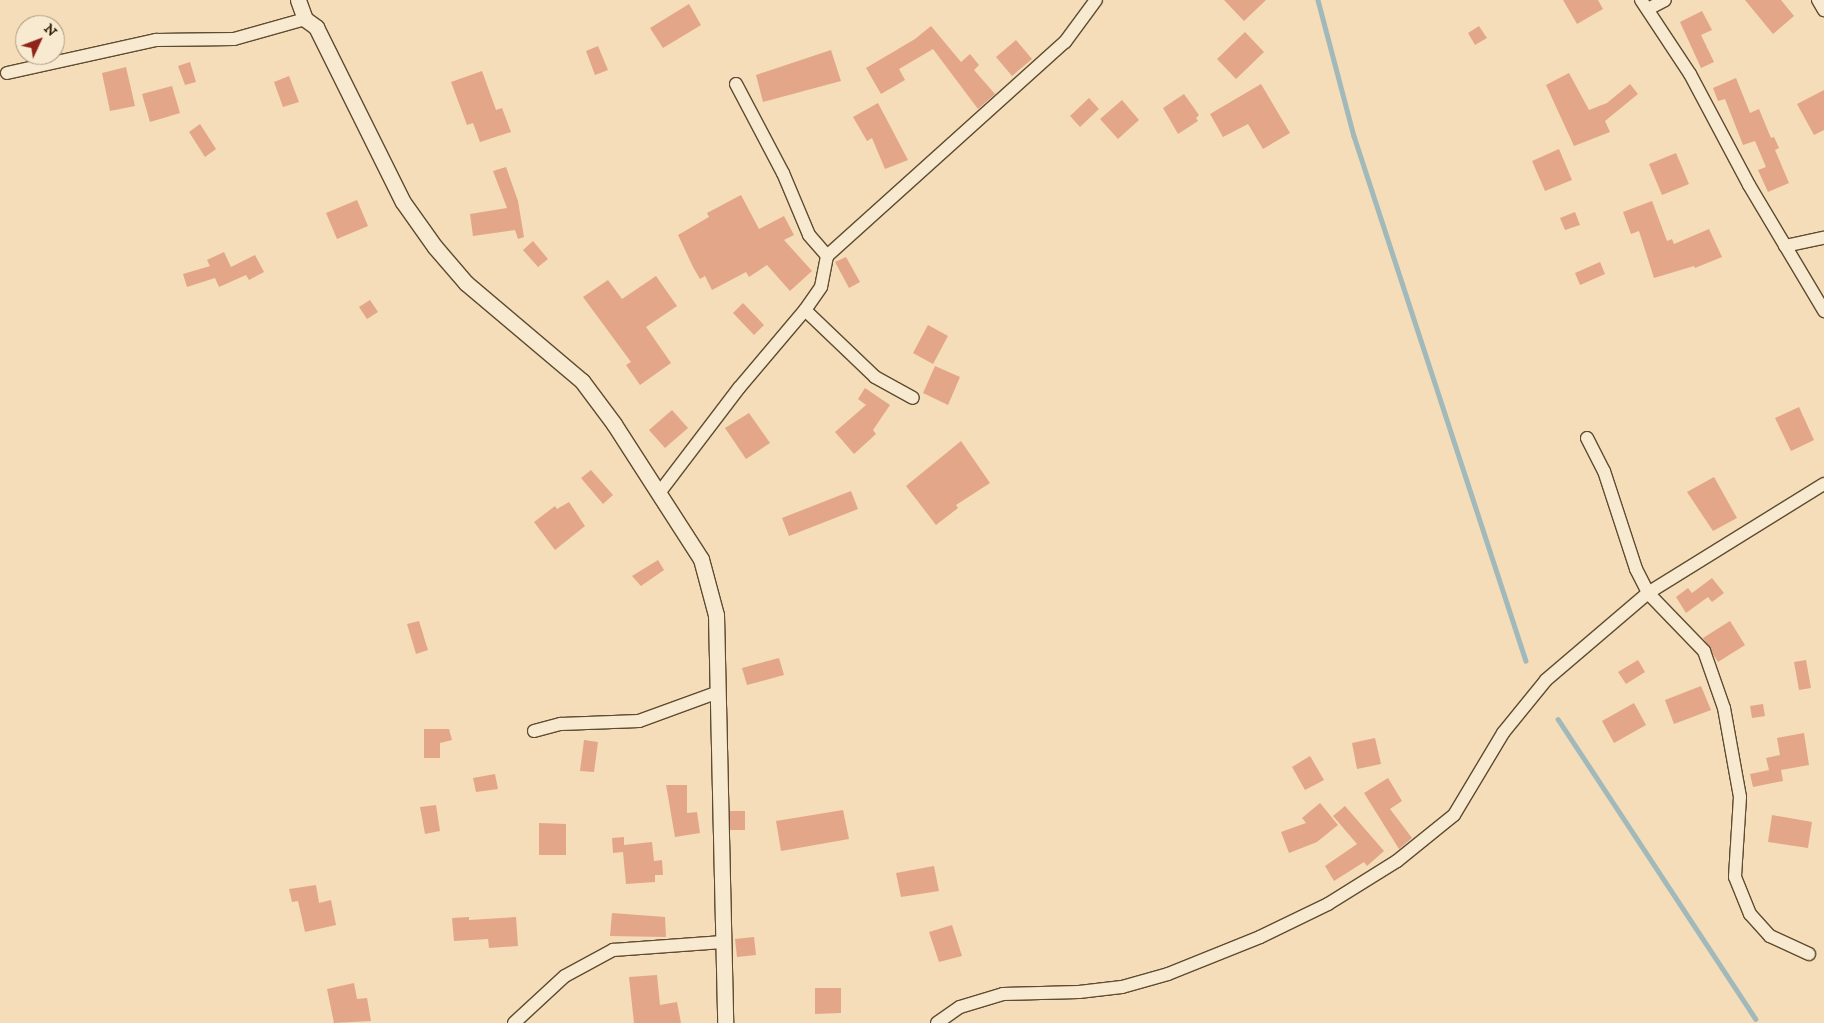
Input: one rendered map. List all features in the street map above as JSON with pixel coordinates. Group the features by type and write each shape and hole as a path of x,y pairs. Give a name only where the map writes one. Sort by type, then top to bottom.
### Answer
{"street":[{"path":"298,0 305,19 316,27 403,202 435,247 466,283 582,381 701,558 711,586 716,615 716,694 725,1023"},
{"path":"659,494 739,388 805,310 821,287 827,256 1065,42 1096,0"},
{"path":"1665,0 1644,4 1690,74 1785,246 1824,311"},
{"path":"1818,0 1824,10"},
{"path":"7,73 156,40 234,38 305,19"},
{"path":"736,84 783,173 809,235 827,256"},
{"path":"1785,246 1824,238"},
{"path":"805,310 875,377 913,398"},
{"path":"1587,438 1604,471 1636,569 1648,593 1704,651 1724,708 1740,797 1736,877 1750,914 1770,936 1809,954"},
{"path":"937,1023 960,1007 1003,994 1079,992 1122,987 1168,974 1260,937 1328,904 1397,861 1454,815 1502,733 1546,680 1648,593 1824,484"},
{"path":"534,731 561,724 639,721 716,694"},
{"path":"514,1023 565,976 614,950 724,942"}],"building":[{"path":"1224,0 1266,0 1244,21"},
{"path":"1563,0 1598,0 1603,9 1577,24"},
{"path":"1745,0 1781,0 1794,16 1773,34"},
{"path":"689,4 701,25 663,48 650,28"},
{"path":"1702,11 1712,30 1701,35 1714,62 1701,68 1680,22"},
{"path":"931,26 961,62 970,54 979,65 974,70 995,94 978,109 933,49 899,69 905,80 881,94 866,68 915,39"},
{"path":"1479,26 1487,38 1475,45 1468,33"},
{"path":"1245,32 1264,52 1236,79 1217,59"},
{"path":"1016,40 1032,59 1012,76 996,57"},
{"path":"598,46 608,70 595,75 586,51"},
{"path":"831,50 841,81 763,102 756,75"},
{"path":"190,62 196,82 185,85 178,66"},
{"path":"126,67 135,106 110,111 102,73"},
{"path":"482,71 496,110 502,108 511,132 480,142 473,123 467,125 451,82"},
{"path":"1569,73 1589,110 1607,103 1630,84 1638,94 1605,121 1610,132 1574,146 1546,85"},
{"path":"289,76 299,102 283,107 274,82"},
{"path":"1736,78 1750,113 1759,109 1771,138 1774,137 1779,148 1775,150 1789,183 1768,192 1758,170 1766,167 1755,141 1743,145 1725,99 1718,101 1713,88"},
{"path":"1261,84 1290,133 1263,149 1248,124 1223,137 1210,114"},
{"path":"172,86 180,113 150,122 142,94"},
{"path":"1824,90 1824,130 1814,135 1797,104"},
{"path":"1184,94 1199,115 1196,118 1198,121 1178,134 1163,108"},
{"path":"1089,98 1099,109 1080,127 1070,116"},
{"path":"1122,100 1139,120 1118,139 1100,119"},
{"path":"878,103 908,160 885,169 872,138 867,141 853,117"},
{"path":"200,124 216,149 205,157 189,132"},
{"path":"1559,149 1572,180 1545,191 1532,161"},
{"path":"1676,153 1689,184 1662,195 1649,164"},
{"path":"506,167 518,201 524,237 518,239 515,230 473,236 470,214 507,208 493,171"},
{"path":"741,195 759,229 784,216 794,235 784,240 812,271 790,291 767,265 749,277 746,272 712,290 705,276 700,279 693,267 678,235 709,217 707,213"},
{"path":"357,200 368,226 337,239 326,213"},
{"path":"1652,201 1667,241 1672,239 1674,244 1709,229 1722,257 1695,268 1694,266 1654,278 1639,231 1631,234 1623,212"},
{"path":"1575,212 1580,225 1565,230 1560,218"},
{"path":"533,241 548,259 538,267 523,250"},
{"path":"224,252 231,267 255,255 264,272 249,280 246,275 219,287 215,278 187,287 183,274 210,266 207,260"},
{"path":"846,257 860,282 849,288 835,262"},
{"path":"1600,262 1605,274 1580,285 1575,273"},
{"path":"656,276 677,306 646,327 671,363 640,385 626,365 631,362 583,297 608,280 622,299"},
{"path":"370,300 378,312 367,319 359,307"},
{"path":"743,303 764,325 754,335 733,313"},
{"path":"928,325 948,336 933,364 913,353"},
{"path":"935,366 960,377 948,405 923,393"},
{"path":"865,388 890,405 873,430 876,434 854,454 835,432 866,405 858,399"},
{"path":"1799,407 1814,440 1791,451 1775,418"},
{"path":"672,410 688,428 665,448 649,430"},
{"path":"749,413 770,443 746,459 725,428"},
{"path":"961,441 990,483 956,505 958,508 936,525 906,486"},
{"path":"591,470 613,495 603,504 581,478"},
{"path":"1714,477 1737,518 1713,531 1687,492"},
{"path":"851,491 858,509 789,536 782,518"},
{"path":"569,502 585,526 555,550 534,522 555,506 557,509"},
{"path":"658,560 664,570 641,586 632,576"},
{"path":"1712,578 1724,593 1712,602 1708,597 1686,613 1676,597 1688,588 1692,593"},
{"path":"419,621 428,650 416,654 407,624"},
{"path":"1730,621 1745,645 1718,662 1703,638"},
{"path":"779,658 784,675 747,685 742,668"},
{"path":"1638,660 1645,672 1626,684 1618,672"},
{"path":"1806,660 1811,688 1799,690 1794,662"},
{"path":"1701,686 1711,710 1674,724 1665,700"},
{"path":"1634,703 1646,725 1614,743 1602,721"},
{"path":"1763,704 1765,716 1752,718 1750,706"},
{"path":"424,729 449,729 452,740 440,743 440,758 424,758"},
{"path":"1804,733 1809,765 1781,770 1783,781 1753,787 1750,774 1769,770 1766,758 1780,755 1777,738"},
{"path":"1375,738 1381,764 1357,769 1352,743"},
{"path":"584,740 598,742 594,772 580,771"},
{"path":"1310,756 1324,780 1305,790 1292,767"},
{"path":"495,774 498,789 476,792 473,778"},
{"path":"1388,778 1402,801 1390,809 1412,838 1399,849 1364,793"},
{"path":"666,785 687,785 687,813 697,812 700,833 675,837"},
{"path":"1320,803 1338,825 1317,842 1289,853 1281,832 1306,823 1302,818"},
{"path":"436,805 440,831 425,834 420,807"},
{"path":"1345,806 1384,851 1367,866 1364,862 1334,881 1325,866 1357,844 1333,816"},
{"path":"843,810 849,839 781,851 776,821"},
{"path":"730,811 745,811 745,830 730,830"},
{"path":"1772,815 1812,822 1808,848 1768,842"},
{"path":"539,823 566,824 566,855 539,855"},
{"path":"624,837 624,845 652,842 654,861 662,860 663,875 655,875 655,882 626,884 623,852 613,853 612,838"},
{"path":"934,866 939,891 901,897 896,873"},
{"path":"316,885 319,903 331,900 336,925 305,932 298,901 292,902 289,889"},
{"path":"612,913 665,917 666,937 610,936"},
{"path":"469,917 469,920 516,917 518,946 489,948 488,939 454,941 452,918"},
{"path":"952,925 962,956 939,962 929,932"},
{"path":"754,937 756,955 737,957 735,939"},
{"path":"657,975 660,1005 677,1002 681,1023 634,1023 629,977"},
{"path":"354,983 357,999 367,998 371,1021 334,1023 327,989"},
{"path":"815,988 841,988 841,1013 815,1014"}],"waterway":[{"path":"1318,0 1354,136 1526,661"},
{"path":"1558,719 1756,1019"}]}
